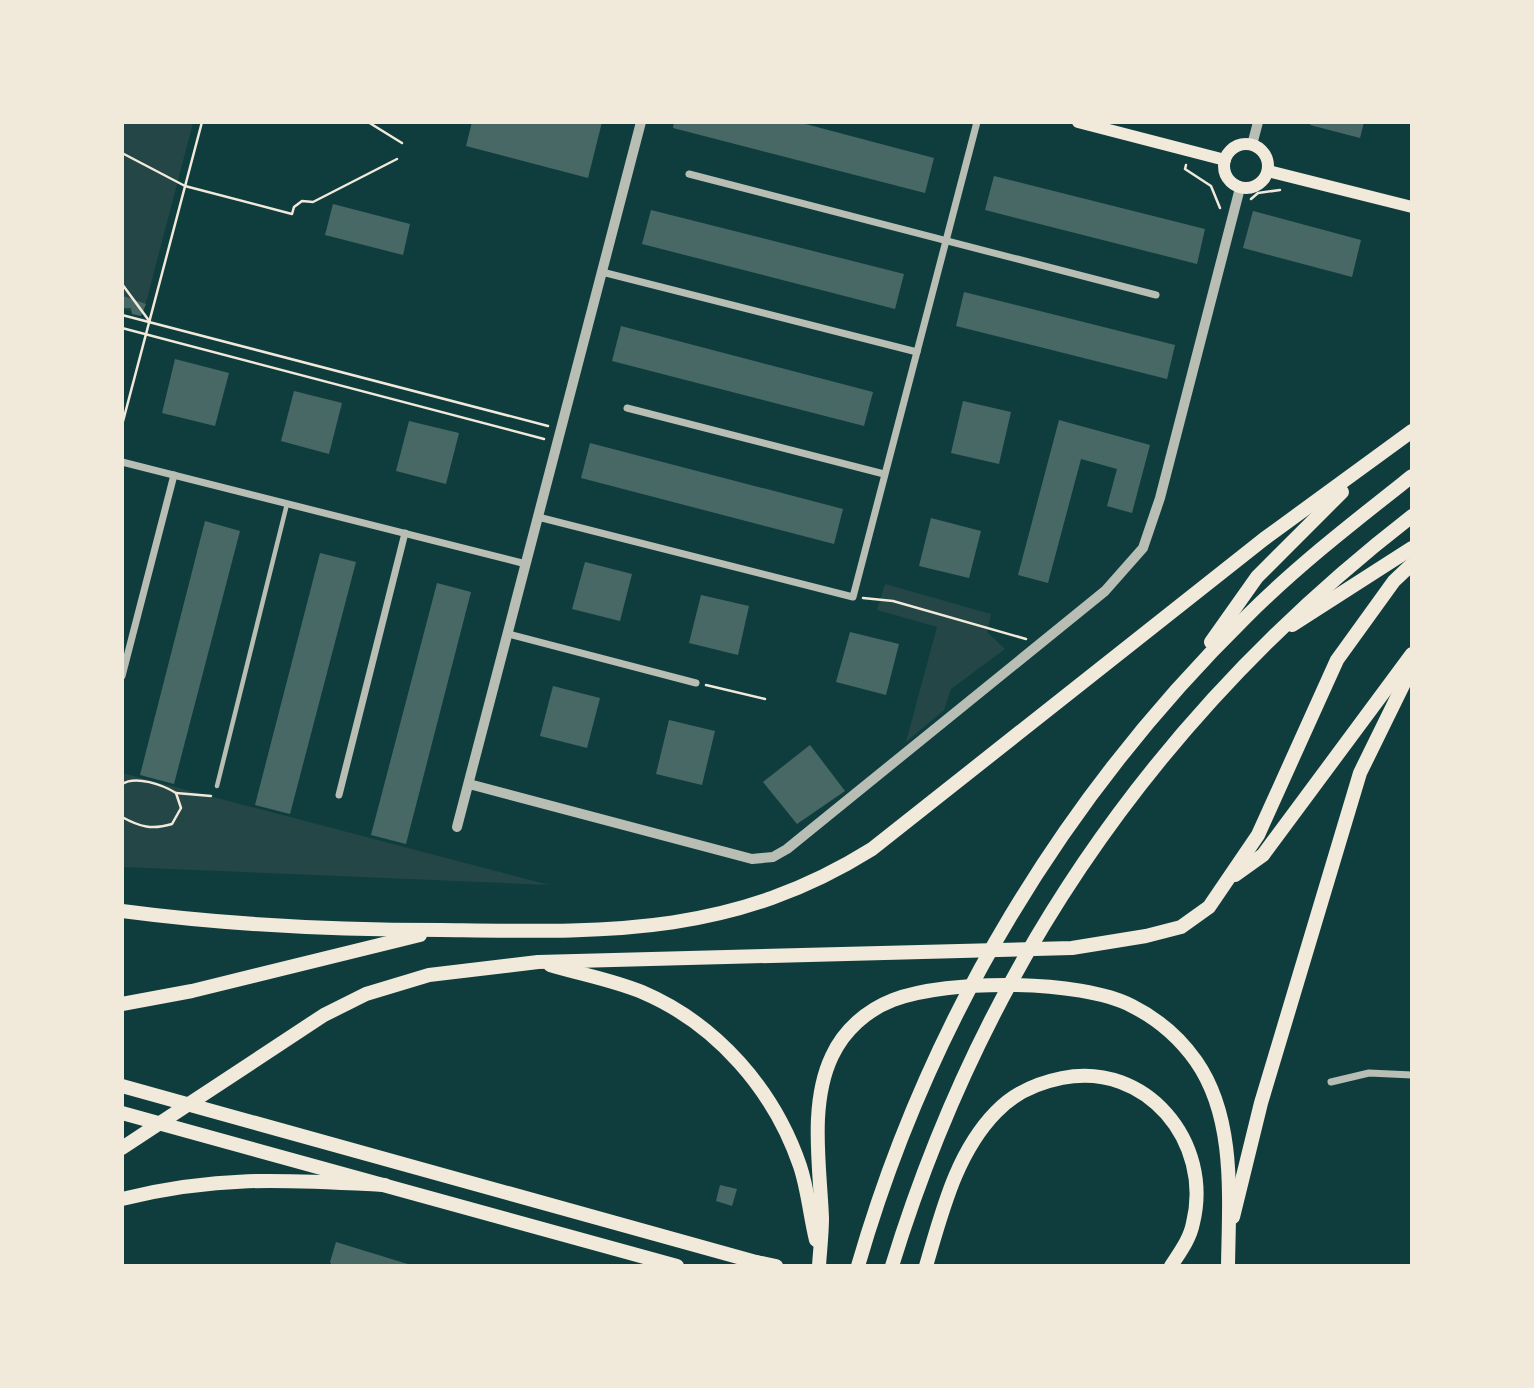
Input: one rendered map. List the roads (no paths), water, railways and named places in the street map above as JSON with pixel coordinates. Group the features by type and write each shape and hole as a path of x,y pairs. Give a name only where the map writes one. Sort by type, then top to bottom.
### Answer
{"highway":[{"path":"122,911 250,925 438,930 634,929 667,925 756,906 825,876 872,849 925,810 1265,538 1412,430"},
{"path":"1182,683 1257,577 1372,461"},
{"path":"859,1265 903,1132 944,1038 1018,903 1114,764 1182,683 1273,590 1412,476"},
{"path":"892,1265 926,1160 981,1035 1055,901 1139,783 1196,715 1264,643 1342,572 1412,516"},
{"path":"1264,643 1412,548"},
{"path":"122,1148 266,1051 335,1009 392,985 429,975 538,962 1072,948 1181,927 1209,907 1258,835 1337,660 1394,581 1412,564"},
{"path":"1226,883 1263,855 1412,654"},
{"path":"1228,1235 1261,1103 1360,773 1412,667"},
{"path":"122,1004 192,991 438,930"},
{"path":"538,962 641,992 686,1016 724,1046 743,1066 776,1114 795,1154 819,1258"},
{"path":"819,1258 822,1218 819,1152 823,1090 832,1057 855,1024 871,1011 915,993 962,987 1023,987 1103,995 1131,1005 1179,1039 1213,1089 1221,1114 1226,1145 1228,1265"},
{"path":"926,1265 955,1178 979,1132 1009,1100 1047,1081 1073,1076 1099,1076 1121,1081 1147,1094 1169,1114 1186,1140 1195,1168 1198,1194 1193,1225 1171,1265"},
{"path":"122,1086 762,1264 776,1265"},
{"path":"122,1113 677,1265"},
{"path":"122,1199 174,1188 243,1179 385,1185"}],"main road":[{"path":"1078,122 1225,160"},
{"path":"1252,145 1265,155 1268,171 1260,183 1240,188 1226,177 1225,160 1238,146 1252,145"},
{"path":"1268,171 1412,207"}],"street":[{"path":"457,827 641,122"},
{"path":"538,517 853,597 977,122"},
{"path":"1252,145 1258,122"},
{"path":"689,174 1156,295"},
{"path":"469,784 752,859 773,857 865,788 1042,644 1118,578 1143,548 1149,535 1240,188"},
{"path":"602,272 917,352"},
{"path":"627,408 884,474"},
{"path":"122,461 526,564"},
{"path":"122,676 174,475"},
{"path":"339,795 405,533"},
{"path":"508,634 696,683"},
{"path":"1331,1082 1369,1073 1412,1075"}],"lane":[{"path":"216,786 287,503"}]}
